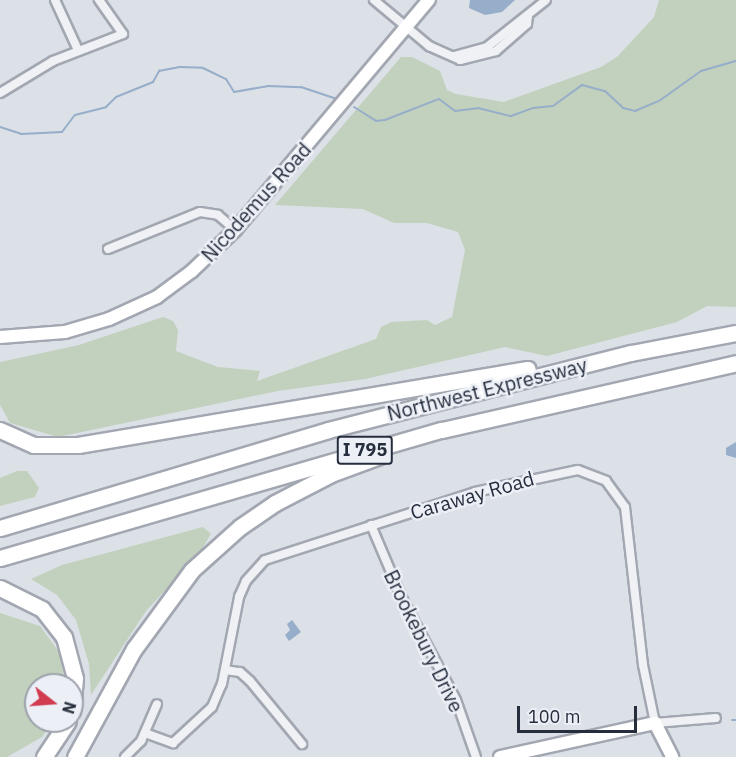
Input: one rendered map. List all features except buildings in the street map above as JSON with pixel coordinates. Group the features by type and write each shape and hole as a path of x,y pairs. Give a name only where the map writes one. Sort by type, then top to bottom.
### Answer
{"highway":[{"name":"Northwest Expressway","path":"0,528 328,430 631,352 736,333"},
{"path":"0,430 34,445 78,445 631,352"},
{"name":"Northwest Expressway","path":"0,558 267,477 520,411 736,363"},
{"path":"75,757 155,616 192,570 240,527 274,502 331,474 520,411"},
{"path":"0,588 42,609 63,637 74,673"},
{"path":"44,757 60,733"}],"street":[{"path":"55,0 78,50"},
{"path":"0,93 78,50 123,34 99,0"},
{"path":"374,0 429,46 471,61 496,51 521,30 528,17 546,0"},
{"name":"Nicodemus Road","path":"0,337 65,332 131,310 176,284 235,230 429,0"},
{"path":"108,249 200,212 218,215 235,230"},
{"name":"Caraway Road","path":"145,733 173,743 212,707 225,670 240,597 255,568 276,554 475,492 552,473 578,470 599,475 613,487 625,507 643,665 656,723 672,757"},
{"name":"Brookebury Drive","path":"371,525 402,598 456,700 476,757"},
{"path":"225,670 240,672 250,681 302,744"},
{"path":"124,757 145,733 157,704"},
{"path":"500,757 656,723 716,718"}],"green space":[{"path":"659,0 736,0 736,307 707,306 677,322 547,356 505,347 365,379 278,391 58,437 10,423 0,405 0,362 79,345 163,317 173,321 178,330 176,351 218,367 260,371 257,381 376,339 381,327 391,322 427,320 435,325 452,317 465,250 458,232 427,223 394,223 363,209 275,205 401,57 412,57 440,71 447,90 456,94 504,102 601,67 618,56 654,17"},
{"path":"17,471 27,471 39,488 35,497 0,506 0,478"},
{"path":"203,527 211,534 200,552 146,611 91,695 89,664 76,620 57,595 31,579 62,565"},
{"path":"0,613 40,626 59,652 63,673 24,673 24,733 45,733 42,737 7,757 0,757"}],"water":[{"path":"470,0 515,0 502,12 485,15 469,8"},
{"path":"736,442 736,458 726,455 726,448"},
{"path":"292,620 301,632 289,641 285,635 290,630 287,624"}],"waterway":[{"path":"354,107 376,121 385,120 439,99 455,111 478,108 511,116 533,108 553,106 582,85 605,91 623,108 635,111 659,101 701,71 736,61"},
{"path":"0,127 21,134 62,132 75,115 106,107 116,97 153,82 159,71 180,67 203,68 226,79 234,92 268,86 301,87 340,100"}]}
